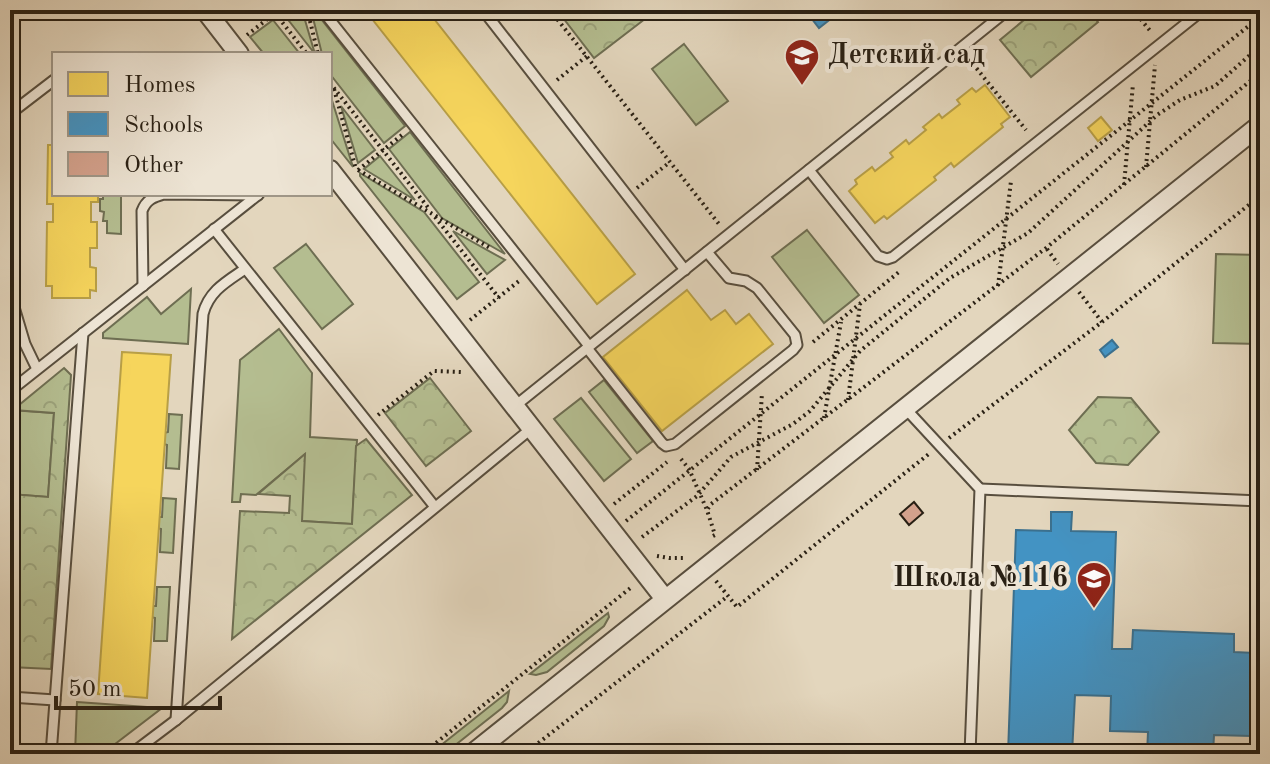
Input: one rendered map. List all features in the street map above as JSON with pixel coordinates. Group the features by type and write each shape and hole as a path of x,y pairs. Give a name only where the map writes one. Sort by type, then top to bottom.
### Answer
{"street":[{"path":"207,11 242,45"},
{"path":"472,754 1260,125"},
{"path":"332,173 665,599"}],"lane":[{"path":"322,10 666,446 675,444 797,345 795,335 757,288 746,281 729,278 707,252"},
{"path":"483,10 685,270"},
{"path":"515,406 1008,10"},
{"path":"809,170 878,256 893,257 1203,10"},
{"path":"37,369 25,344 14,307 10,113 52,82"},
{"path":"143,286 142,211 145,203 157,196"},
{"path":"10,391 256,196"},
{"path":"214,229 435,507"},
{"path":"176,720 203,314 214,291 245,269"},
{"path":"51,754 83,333"},
{"path":"905,408 980,489 970,754"},
{"path":"131,754 532,428"},
{"path":"980,489 1260,501"},
{"path":"10,697 55,700"}],"path":[{"path":"307,10 318,52"},
{"path":"550,10 728,235"},
{"path":"1133,10 1161,44"},
{"path":"242,45 277,12 306,52"},
{"path":"626,521 1260,17"},
{"path":"626,549 700,493 731,457 793,424 810,411 860,351 950,278 1028,233 1150,121 1180,100 1215,86 1260,46"},
{"path":"960,48 1036,143"},
{"path":"545,89 587,56"},
{"path":"1146,167 1156,63"},
{"path":"707,510 998,286 1260,73"},
{"path":"1124,185 1133,81"},
{"path":"332,85 499,298"},
{"path":"332,85 359,181"},
{"path":"356,171 414,125"},
{"path":"627,196 670,162"},
{"path":"356,171 494,250"},
{"path":"998,286 1011,181"},
{"path":"709,573 737,607 1260,196"},
{"path":"1046,248 1062,269"},
{"path":"470,320 530,272"},
{"path":"1075,286 1102,322"},
{"path":"848,400 860,304"},
{"path":"824,418 841,319"},
{"path":"368,423 434,371 489,373"},
{"path":"757,470 763,383"},
{"path":"677,454 689,469 715,535 704,544"},
{"path":"650,551 658,556 678,559 687,558 693,553"},
{"path":"422,754 647,575"},
{"path":"524,754 728,596"}],"green space":[{"path":"302,10 314,52 313,52 282,12"},
{"path":"311,10 405,126 384,143 332,77 332,52 322,52"},
{"path":"557,10 653,10 654,12 594,58"},
{"path":"1036,10 1088,10 1098,22 1031,77 1000,40"},
{"path":"273,20 298,52 262,52 250,37"},
{"path":"684,44 728,101 696,125 652,69"},
{"path":"332,100 353,167 332,141"},
{"path":"341,106 375,150 358,163"},
{"path":"410,132 505,254 442,218 389,149"},
{"path":"380,156 415,200 364,169"},
{"path":"360,173 424,212 479,282 457,299"},
{"path":"103,196 121,196 121,234 107,233 107,221 103,221 104,212 100,211 100,199"},
{"path":"807,230 859,295 824,323 772,257"},
{"path":"453,231 505,260 487,274"},
{"path":"306,244 353,304 322,329 274,268"},
{"path":"1216,254 1260,255 1260,344 1213,343"},
{"path":"191,289 188,344 103,338 103,333 147,297 161,314"},
{"path":"279,329 312,373 310,437 357,440 352,524 301,521 304,455 256,495 241,494 240,502 232,502 240,360"},
{"path":"64,368 71,375 51,669 10,667 10,494 48,497 54,413 13,410"},
{"path":"430,378 471,431 426,466 385,413"},
{"path":"604,380 653,441 637,453 589,392"},
{"path":"1098,397 1131,398 1159,432 1128,465 1096,463 1069,430"},
{"path":"581,398 631,459 604,481 554,419"},
{"path":"10,410 54,413 48,497 10,494"},
{"path":"169,414 182,415 179,469 166,468 164,433 168,432"},
{"path":"366,439 412,495 232,639 240,511 289,513 290,496 258,494 305,454 302,521 352,524 356,446"},
{"path":"163,498 176,499 173,553 160,552 161,529 157,528 158,517 162,517"},
{"path":"157,587 170,587 167,641 154,641 155,618 151,617 152,606 156,606"},
{"path":"608,613 604,626 547,672 530,674"},
{"path":"509,691 502,708 444,754 430,754"},
{"path":"77,702 162,708 102,754 75,754"}],"building: Homes":[{"path":"365,10 427,10 635,274 597,304"},
{"path":"985,85 1010,117 1001,124 1003,127 954,167 951,163 934,177 936,180 887,219 884,216 875,223 849,191 857,184 855,180 872,167 875,171 893,157 890,153 906,140 909,144 939,114 942,118 960,104 957,100 972,88 976,92"},
{"path":"1101,117 1112,130 1098,141 1088,128"},
{"path":"48,145 52,145 52,196 98,196 98,202 91,202 91,222 97,222 97,248 90,248 90,267 96,268 96,291 90,290 90,298 52,298 52,286 46,286 47,222 53,222 53,204 47,204"},
{"path":"687,290 711,320 725,310 736,324 749,314 773,344 662,431 603,357"},
{"path":"122,352 171,355 147,698 98,694"}],"building: Schools":[{"path":"805,10 842,10 819,28"},
{"path":"1112,340 1118,347 1105,357 1100,350"},
{"path":"1051,512 1072,512 1071,531 1116,532 1112,649 1132,649 1133,630 1234,634 1234,652 1255,653 1260,537 1260,701 1252,701 1251,736 1214,735 1213,754 1147,754 1148,732 1110,731 1111,696 1075,695 1072,754 1008,754 1016,530 1051,531"}],"building: Other":[{"path":"914,502 923,513 909,525 900,514"}],"place":[{"name":"Детский сад","path":"802,87"},
{"name":"Школа №116","path":"1094,610"}]}
